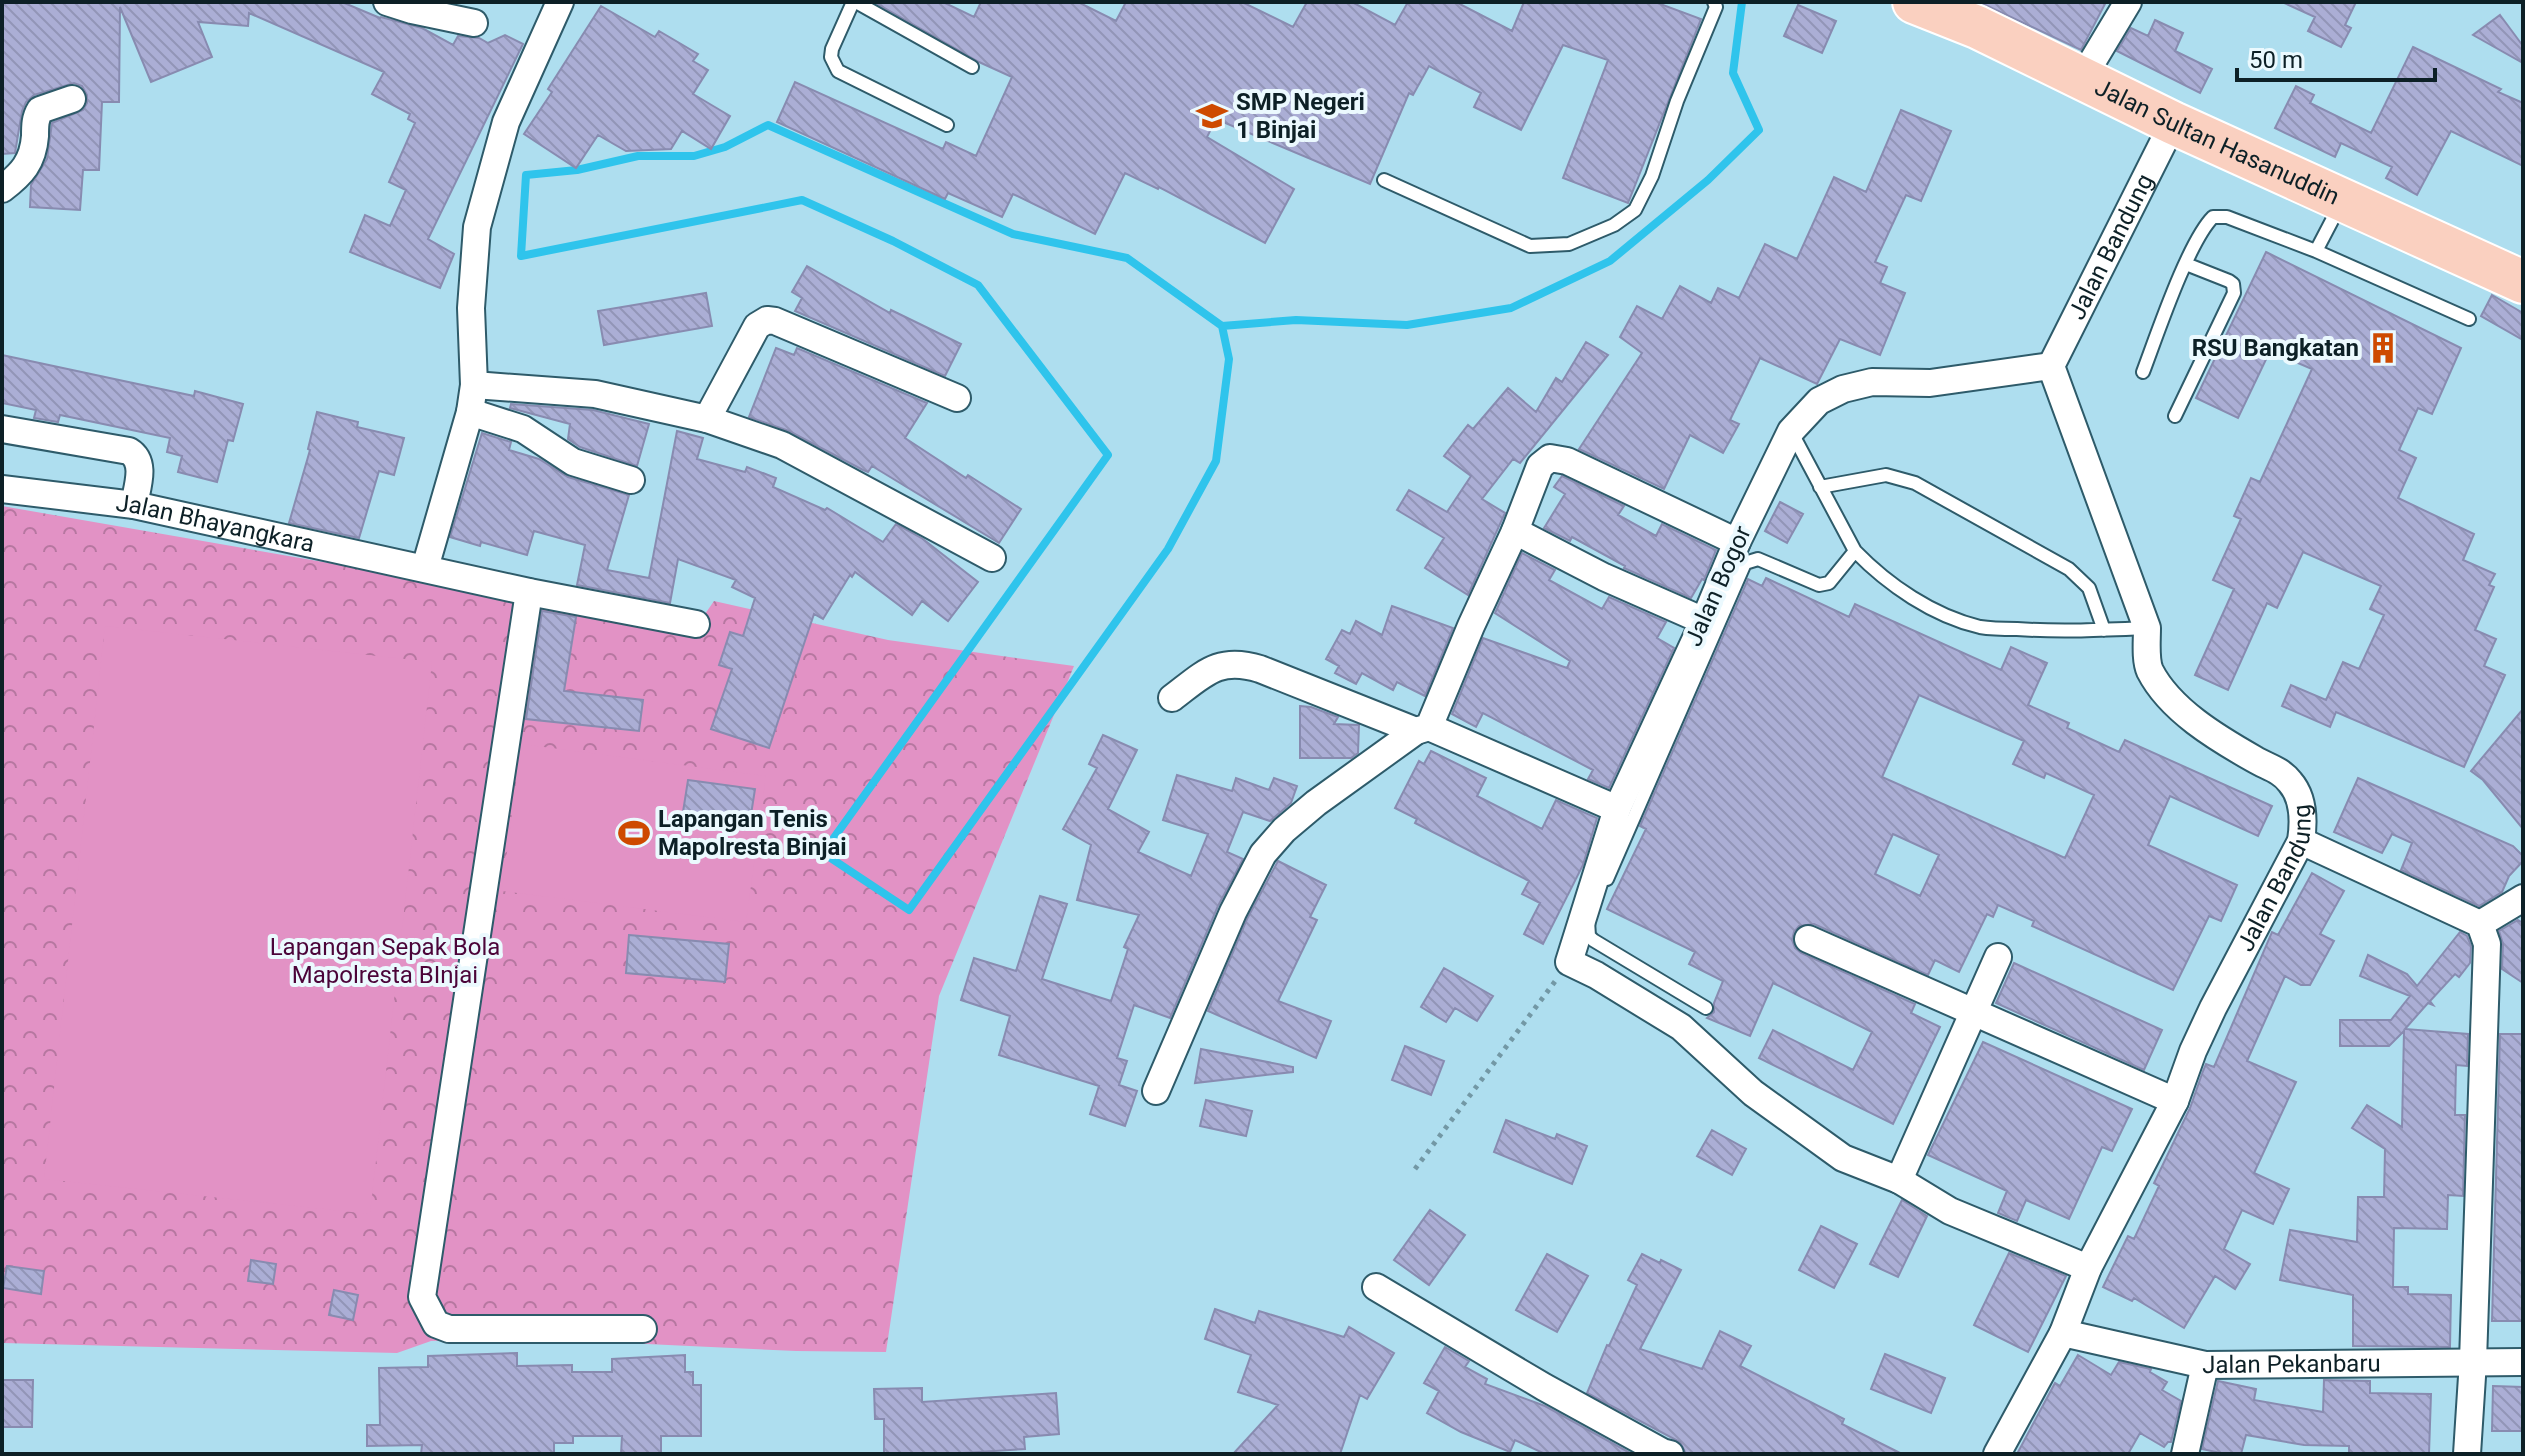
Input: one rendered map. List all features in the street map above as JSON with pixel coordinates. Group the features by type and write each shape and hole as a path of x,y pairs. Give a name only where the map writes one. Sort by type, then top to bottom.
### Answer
{"main road":[{"name":"Jalan Sultan Hasanuddin","path":"1914,2 1977,27 2173,123 2523,282"}],"street":[{"path":"387,2 474,23"},
{"path":"425,568 470,412 474,385 471,308 477,227 506,122 560,2"},
{"path":"2083,77 2128,2"},
{"path":"2,189 32,159 35,122 40,110 72,99"},
{"name":"Jalan Bandung","path":"1997,1454 2063,1333 2088,1268 2175,1101 2213,1008 2301,841 2305,819 2293,785 2281,771 2257,761 2210,732 2164,693 2148,669 2147,628 2051,366 2173,123"},
{"path":"707,419 757,326 767,320 957,398"},
{"name":"Jalan Bogor","path":"1569,962 1617,809 1737,542 1791,431 1819,401 1843,389 1872,382 1930,383 2051,366"},
{"path":"474,385 595,394 707,419 782,445 992,558"},
{"path":"470,412 523,429 573,462 631,480"},
{"path":"2,429 129,451 136,455 140,464 134,505"},
{"path":"1156,1091 1233,912 1263,854 1284,830 1316,803 1422,729 1515,531 1540,466 1554,458 1567,461 1737,542"},
{"name":"Jalan Bhayangkara","path":"2,489 134,505 529,592 696,624"},
{"path":"1515,531 1604,577 1704,621"},
{"path":"529,592 422,1297 436,1324 449,1329 643,1329"},
{"path":"1172,698 1209,670 1233,663 1260,669 1422,729 1617,809"},
{"path":"2301,841 2480,924 2487,944 2467,1454"},
{"path":"2480,924 2523,898"},
{"path":"1808,939 2175,1101"},
{"path":"1899,1180 1998,957"},
{"path":"1569,962 1681,1027 1753,1093 1843,1158 1899,1180 1950,1211 2088,1268"},
{"path":"1376,1287 1544,1387 1670,1454"},
{"name":"Jalan Pekanbaru","path":"2063,1333 2205,1365 2523,1362"},
{"path":"2185,1454 2205,1365"}],"lane":[{"path":"947,125 838,71 831,57 832,49 854,2 972,67"},
{"path":"1384,180 1530,246 1569,244 1614,225 1635,210 1652,176 1677,101 1716,7 1714,2"},
{"path":"2316,251 2343,199"},
{"path":"2143,372 2186,264 2205,224 2213,217 2227,217 2316,251 2469,319"},
{"path":"2175,416 2234,293 2233,284 2229,281 2186,264"},
{"path":"1791,431 1855,551 1870,567 1903,591 1943,614 1981,627 2058,632 2147,628"},
{"path":"1820,487 1886,475 1915,483 2069,569 2089,588 2104,630"},
{"path":"1706,1008 1593,940 1589,936 1588,921 1745,563 1753,558 1758,559 1825,585 1855,551"}],"path":[{"path":"1415,1169 1569,962"}],"green space":[{"name":"Lapangan Sepak Bola Mapolresta BInjai","path":"2,506 696,627 714,601 888,640 1074,666 939,996 886,1352 796,1351 519,1338 431,1341 397,1353 2,1343"},
{"path":"105,626 432,662 370,1214 44,1179"},
{"name":"Lapangan Tenis Mapolresta Binjai","path":"521,744 766,776 746,922 502,891"}],"building":[{"path":"2,2 342,2 380,18 422,28 453,45 458,36 479,38 488,43 505,35 523,44 428,239 454,254 440,288 350,252 365,215 390,226 406,190 389,182 415,123 408,119 410,114 372,94 384,72 249,13 248,26 198,22 212,57 151,82 120,7 119,102 102,102 99,170 83,170 80,210 30,207 31,185 47,159 52,123 83,110 87,95 82,86 74,83 34,95 22,111 15,153 2,154"},
{"path":"874,2 943,2 974,17 981,2 1078,2 1116,21 1126,2 1242,2 1293,27 1307,2 1352,2 1395,25 1408,2 1456,2 1512,31 1524,2 1655,2 1701,19 1628,203 1563,178 1608,60 1563,45 1521,130 1474,107 1481,93 1429,66 1413,95 1409,93 1370,184 1216,119 1207,137 1294,189 1265,243 1159,187 1125,173 1095,234 1013,194 1002,217 948,193 945,199 777,122 795,82 943,149 946,142 976,156 1012,77 979,62"},
{"path":"1979,2 2106,2 2081,50"},
{"path":"2282,2 2356,2 2345,25 2351,28 2341,47 2308,31 2315,17"},
{"path":"1798,5 1836,21 1822,53 1784,36"},
{"path":"601,6 655,37 659,31 698,54 693,61 708,70 693,94 730,116 711,149 682,131 671,149 626,151 598,135 576,168 524,134 552,92 548,89"},
{"path":"2500,15 2523,46 2523,63 2473,35"},
{"path":"2155,20 2183,33 2175,51 2212,69 2200,93 2117,51 2131,28 2148,36"},
{"path":"2413,47 2501,89 2498,92 2523,103 2523,166 2451,131 2417,195 2386,178 2392,167 2341,143 2335,157 2275,128 2296,86 2314,95 2310,103 2371,133"},
{"path":"1901,110 1951,131 1921,201 1906,195 1875,262 1887,267 1880,283 1905,293 1880,355 1840,339 1817,384 1760,358 1730,420 1739,424 1723,453 1690,435 1664,489 1579,449 1642,353 1620,337 1637,306 1662,319 1680,286 1711,303 1718,288 1739,298 1765,244 1797,259 1834,177 1866,192"},
{"path":"2266,252 2461,348 2432,414 2418,408 2399,450 2416,458 2398,498 2474,534 2463,560 2495,574 2489,585 2494,587 2475,630 2496,639 2484,666 2505,675 2464,767 2336,712 2330,727 2282,706 2291,685 2326,700 2343,662 2359,669 2384,615 2370,609 2381,586 2303,552 2277,608 2267,603 2228,690 2195,675 2234,589 2213,580 2241,519 2234,516 2251,478 2260,482 2312,369 2270,351 2238,418 2196,398"},
{"path":"807,266 890,313 891,310 961,344 945,376 795,311 802,298 792,292"},
{"path":"706,293 712,326 604,345 598,311"},
{"path":"2492,295 2523,313 2523,340 2481,316"},
{"path":"1586,342 1608,355 1520,463 1513,459 1482,499 1505,513 1468,595 1425,568 1444,538 1397,510 1409,490 1447,512 1471,476 1444,456 1468,425 1473,429 1508,388 1536,412 1556,378 1562,382"},
{"path":"776,348 794,355 797,348 927,403 905,438 1021,509 999,543 872,466 868,472 789,431 749,417"},
{"path":"2,355 194,396 195,391 243,404 233,441 228,440 217,482 178,472 182,456 167,452 170,438 60,415 58,422 34,418 36,410 2,403"},
{"path":"511,404 593,410 649,424 637,466 580,447 568,439 570,424 510,408"},
{"path":"317,412 358,422 357,427 404,438 394,475 379,471 359,538 289,523 310,450"},
{"path":"677,431 703,438 697,459 745,472 747,467 776,478 773,487 825,510 827,508 883,542 896,524 923,539 978,582 948,621 922,601 912,615 855,572 852,577 850,575 823,619 814,614 769,748 711,729 732,669 719,665 730,632 743,636 755,598 732,587 736,580 678,559 670,603 577,585 585,545 534,531 527,555 450,537 482,433 511,442 509,450 539,459 568,477 629,495 607,570 649,578"},
{"path":"1562,476 1624,506 1618,515 1656,536 1662,524 1716,550 1704,580 1691,598 1624,568 1572,537 1570,541 1544,528 1565,494 1554,487"},
{"path":"1780,502 1803,514 1787,543 1765,531"},
{"path":"1522,553 1555,570 1549,580 1602,609 1609,597 1666,622 1657,638 1674,648 1609,788 1588,779 1593,770 1483,713 1476,727 1452,714 1483,638 1567,668 1570,661 1495,613"},
{"path":"1766,578 1849,617 1855,604 2001,670 2011,647 2047,663 2028,705 2069,723 2067,728 2119,752 2125,740 2272,806 2258,836 2170,796 2148,845 2237,885 2221,921 2209,916 2173,990 2032,926 2034,921 1998,905 1993,917 1987,914 1959,972 1935,960 1928,975 1814,924 1799,926 1792,940 1801,953 1915,1004 1911,1013 1940,1027 1893,1124 1759,1058 1773,1030 1853,1070 1872,1032 1773,983 1750,1036 1707,1018 1714,1012 1714,1003 1723,981 1689,964 1695,952 1607,909 1646,829 1640,826 1748,579 1762,586","holes":["1919,695 2024,741 2013,764 2044,778 2046,773 2094,795 2065,858 1882,777","1893,834 1939,855 1920,896 1875,874"]},
{"path":"1392,606 1453,628 1425,696 1397,682 1393,690 1362,673 1356,684 1335,673 1339,666 1326,659 1342,630 1350,634 1356,621 1382,635"},
{"path":"542,611 576,617 564,691 643,700 639,731 526,719"},
{"path":"1300,706 1338,717 1334,724 1359,725 1358,753 1351,758 1300,758"},
{"path":"2523,709 2523,829 2483,780 2471,771"},
{"path":"1103,735 1137,750 1108,809 1149,832 1138,852 1191,876 1208,834 1163,820 1177,775 1232,791 1236,778 1269,790 1274,778 1297,786 1291,803 1270,821 1243,812 1227,852 1243,859 1218,906 1170,1018 1134,1005 1117,1058 1127,1061 1119,1085 1137,1091 1125,1126 1090,1114 1099,1086 999,1055 1010,1016 961,1000 974,958 1016,971 1040,896 1067,904 1042,979 1111,1001 1128,949 1124,947 1139,915 1077,900 1091,845 1063,829 1097,768 1089,764"},
{"path":"1431,751 1486,778 1477,796 1542,829 1556,800 1597,818 1583,865 1543,944 1524,934 1540,903 1522,894 1529,881 1415,823 1417,819 1395,808 1419,761 1424,764"},
{"path":"2358,778 2513,846 2523,856 2523,861 2509,876 2502,892 2479,906 2401,870 2412,843 2392,834 2382,853 2334,832"},
{"path":"688,780 755,789 750,821 683,812"},
{"path":"1278,861 1326,885 1310,917 1317,920 1278,1001 1331,1021 1316,1058 1208,1011 1247,919"},
{"path":"2312,873 2344,891 2320,934 2334,941 2310,985 2301,985 2285,976 2247,1061 2296,1082 2254,1173 2289,1189 2273,1224 2242,1210 2224,1249 2250,1264 2235,1289 2215,1276 2184,1328 2134,1298 2132,1301 2103,1287 2128,1236 2134,1239 2159,1186 2154,1183 2190,1108 2206,1064 2214,1067 2272,932 2278,935"},
{"path":"2518,920 2523,923 2523,983 2502,969 2503,944 2499,931"},
{"path":"2460,932 2467,936 2471,946 2470,963 2459,977 2455,974 2430,1001 2433,1005 2428,1003 2405,1029 2468,1034 2467,1066 2456,1065 2455,1115 2465,1115 2463,1196 2448,1195 2447,1229 2394,1228 2393,1287 2408,1287 2408,1294 2451,1295 2450,1347 2353,1346 2353,1295 2280,1280 2290,1230 2357,1242 2358,1197 2384,1197 2385,1149 2352,1128 2367,1105 2402,1127 2404,1031 2389,1046 2340,1046 2340,1020 2391,1020 2410,996 2360,976 2368,955 2407,974 2417,986"},
{"path":"629,935 729,944 725,982 626,973"},
{"path":"2014,963 2162,1030 2144,1070 1996,1003"},
{"path":"1444,968 1493,996 1477,1021 1455,1008 1446,1022 1421,1007"},
{"path":"2500,1034 2523,1034 2523,1321 2492,1321"},
{"path":"1983,1042 2132,1109 2112,1151 2102,1147 2069,1219 2026,1200 2017,1221 1998,1213 2007,1191 1928,1155"},
{"path":"1405,1046 1444,1061 1431,1095 1392,1080"},
{"path":"1201,1049 1293,1067 1293,1072 1195,1083"},
{"path":"1206,1100 1252,1111 1246,1136 1200,1126"},
{"path":"1506,1120 1555,1139 1557,1134 1587,1146 1572,1184 1494,1152"},
{"path":"1712,1130 1746,1149 1732,1175 1697,1156"},
{"path":"1902,1200 1927,1216 1898,1277 1870,1264"},
{"path":"1430,1210 1465,1235 1429,1285 1394,1260"},
{"path":"1821,1226 1857,1244 1834,1288 1799,1270"},
{"path":"2009,1253 2066,1276 2028,1352 1974,1325"},
{"path":"1547,1254 1588,1276 1557,1332 1516,1310"},
{"path":"1642,1254 1681,1270 1640,1349 1702,1369 1720,1331 1751,1346 1740,1366 1844,1419 1842,1424 1902,1454 1686,1454 1680,1442 1587,1393 1637,1285 1628,1280"},
{"path":"251,1260 276,1264 273,1284 248,1281"},
{"path":"7,1266 44,1271 41,1294 3,1288"},
{"path":"334,1290 358,1295 353,1320 329,1315"},
{"path":"1215,1309 1255,1323 1259,1311 1344,1337 1349,1327 1394,1353 1367,1399 1360,1395 1340,1454 1233,1454 1278,1405 1238,1392 1251,1355 1205,1339"},
{"path":"1445,1347 1469,1361 1465,1367 1487,1379 1485,1384 1545,1406 1632,1454 1545,1454 1515,1440 1510,1452 1461,1432 1427,1413 1439,1391 1424,1383"},
{"path":"517,1353 517,1366 572,1365 572,1372 612,1372 612,1359 685,1355 685,1372 693,1372 693,1385 701,1385 701,1436 661,1436 661,1454 621,1454 622,1436 573,1436 573,1443 554,1443 554,1454 421,1454 422,1445 367,1446 367,1425 380,1425 379,1368 428,1367 428,1356"},
{"path":"1885,1354 1945,1378 1931,1413 1871,1389"},
{"path":"2078,1355 2111,1375 2119,1362 2151,1369 2150,1372 2167,1382 2162,1390 2181,1401 2171,1442 2164,1447 2140,1433 2128,1454 2017,1454 2055,1383 2060,1386"},
{"path":"2,1380 33,1380 32,1427 2,1427"},
{"path":"2324,1380 2370,1381 2370,1393 2431,1394 2429,1454 2349,1454 2349,1446 2304,1445 2246,1435 2241,1454 2202,1449 2218,1381 2256,1389 2254,1400 2323,1412"},
{"path":"2493,1386 2523,1387 2523,1431 2492,1431"},
{"path":"922,1388 922,1402 1056,1393 1059,1434 1024,1437 1025,1449 884,1454 884,1419 875,1419 874,1389"}],"waterway":[{"path":"1222,326 1296,320 1407,325 1511,308 1610,261 1708,180 1759,130 1733,73 1742,2"},
{"path":"768,125 1013,234 1127,258 1222,326 1229,359 1216,461 1168,549 909,910 823,853 1108,455 978,285 893,241 802,200 521,256 526,175 577,170 638,156 694,156 725,147 768,125"}],"place":[{"name":"SMP Negeri 1 Binjai","path":"1212,116"},
{"name":"RSU Bangkatan","path":"2383,348"},
{"name":"Lapangan Tenis Mapolresta Binjai","path":"634,833"}]}
